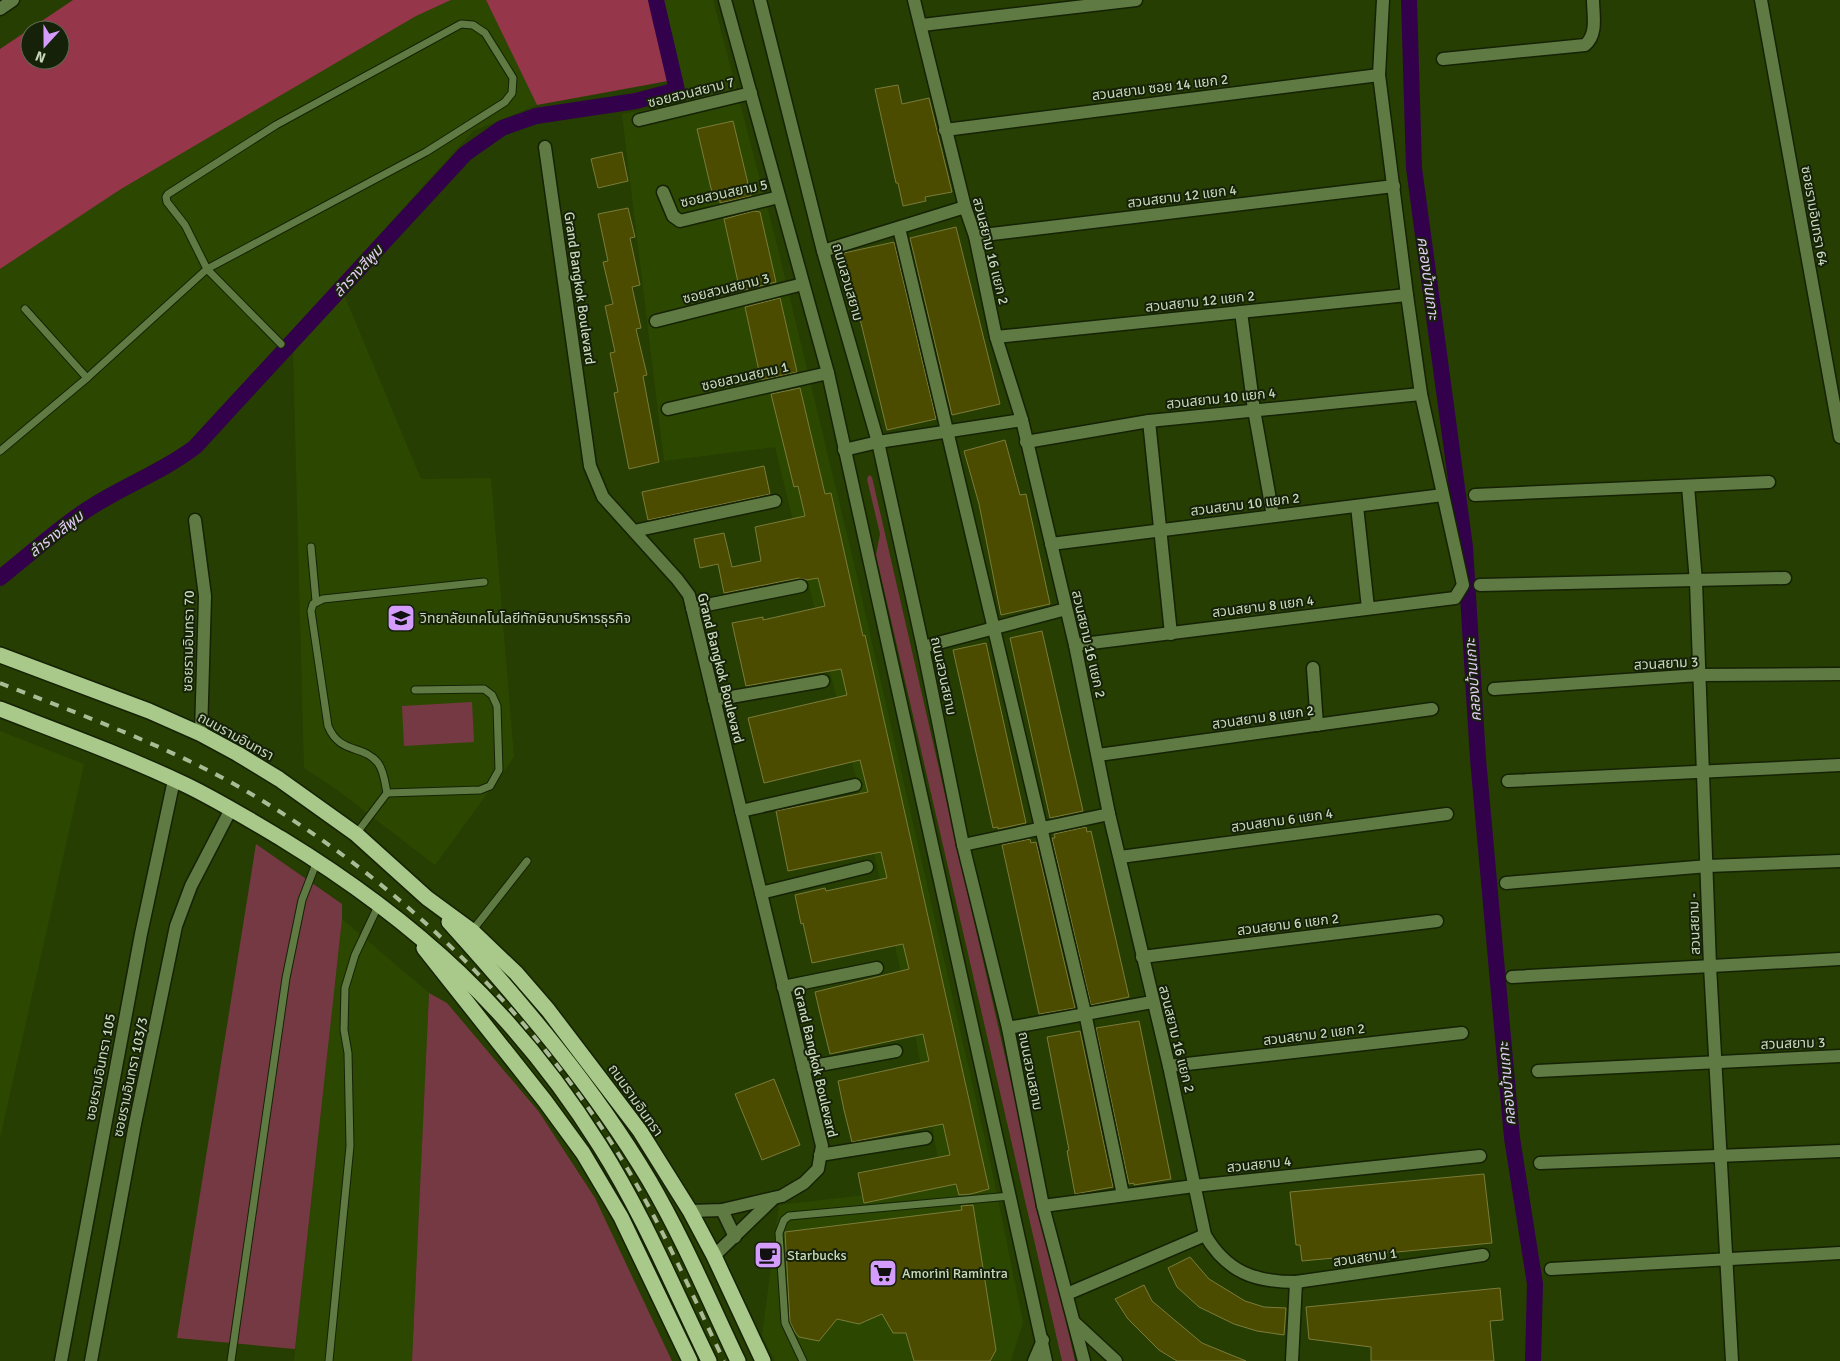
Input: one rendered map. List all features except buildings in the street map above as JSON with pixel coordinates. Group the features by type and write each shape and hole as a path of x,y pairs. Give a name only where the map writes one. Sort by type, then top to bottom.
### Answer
{"highway":[{"name":"ถนนรามอินทรา","path":"0,654 149,711 201,734 279,779 356,834 427,898 472,931 516,973 587,1058 640,1131 690,1211 714,1256 763,1361"},
{"path":"0,709 174,780 232,809 317,861 379,904 443,956 497,1009 555,1081 604,1152 640,1217 709,1361"},
{"name":"ถนนรามอินทรา","path":"427,898 517,999 576,1071 649,1180 674,1225 738,1361"},
{"path":"410,929 545,1101 583,1153 621,1217 690,1361"}],"street":[{"path":"0,9 13,0"},
{"path":"725,0 828,373 1043,1340 1046,1361"},
{"name":"ถนนสวนสยาม","path":"760,0 823,250 878,442 923,647 963,845 1008,1028 1043,1206 1084,1361"},
{"name":"สวนสยาม 16 แยก 2","path":"914,0 922,25 945,130 965,208 975,236 996,337 1022,420 1075,645 1109,814 1152,1002 1169,1066 1205,1235 1215,1252 1232,1267 1252,1278"},
{"path":"922,25 1136,0"},
{"path":"1383,0 1379,75 1421,394 1444,495"},
{"path":"1443,59 1585,45 1592,39 1594,32 1593,0"},
{"name":"ซอยรามอินทรา 64","path":"1761,0 1840,437"},
{"name":"สวนสยาม ซอย 14 แยก 2","path":"945,130 1379,75"},
{"name":"ซอยสวนสยาม 7","path":"639,120 751,93"},
{"name":"Grand Bangkok Boulevard","path":"545,147 590,466 603,497 677,579 689,595 822,1146 818,1170 804,1183 774,1198 722,1210 690,1211"},
{"name":"สวนสยาม 12 แยก 4","path":"975,236 1394,186"},
{"name":"ซอยสวนสยาม 5","path":"663,192 673,216 680,221 779,196"},
{"path":"823,250 965,208"},
{"path":"899,228 949,432 1085,1013 1123,1195"},
{"name":"ซอยสวนสยาม 3","path":"656,321 803,284"},
{"name":"สวนสยาม 12 แยก 2","path":"996,337 1407,295"},
{"path":"1241,312 1254,410 1273,516"},
{"name":"ซอยสวนสยาม 1","path":"668,409 828,373"},
{"name":"สวนสยาม 10 แยก 4","path":"1026,442 1149,421 1421,394"},
{"path":"844,450 878,442 1022,420"},
{"path":"1149,421 1170,634"},
{"path":"1476,495 1769,482"},
{"name":"สวนสยาม -","path":"1688,486 1696,582 1702,770 1708,866 1710,966 1717,1061 1732,1361"},
{"name":"สวนสยาม 10 แยก 2","path":"1051,544 1444,495"},
{"name":"สวนสยาม 8 แยก 4","path":"1075,645 1455,598 1463,585 1444,495"},
{"path":"634,531 774,500"},
{"path":"1357,506 1368,608"},
{"name":"ซอยรามอินทรา 70","path":"196,520 205,596 201,734"},
{"path":"1480,585 1696,582 1785,578"},
{"path":"692,608 801,586"},
{"path":"923,647 1066,609"},
{"path":"1312,668 1317,725"},
{"name":"สวนสยาม 3","path":"1494,689 1699,675 1840,674"},
{"path":"714,700 823,681"},
{"name":"สวนสยาม 8 แยก 2","path":"1098,755 1432,709"},
{"path":"1508,781 1702,770 1840,765"},
{"name":"ซอยรามอินทรา 105","path":"61,1361 141,934 174,780"},
{"path":"741,810 855,785"},
{"name":"ซอยรามอินทรา 103/3","path":"91,1361 135,1124 176,926 191,886 232,809"},
{"path":"963,845 1109,814"},
{"name":"สวนสยาม 6 แยก 4","path":"1120,857 1448,814"},
{"path":"1506,883 1708,866 1840,861"},
{"path":"761,893 866,867"},
{"name":"สวนสยาม 6 แยก 2","path":"1142,957 1438,922"},
{"path":"1512,977 1840,959"},
{"path":"783,987 877,968"},
{"path":"1008,1028 1152,1002"},
{"name":"สวนสยาม 2 แยก 2","path":"1169,1066 1462,1033"},
{"path":"803,1068 896,1051"},
{"name":"สวนสยาม 3","path":"1538,1071 1840,1056"},
{"path":"820,1155 926,1138"},
{"path":"1540,1163 1840,1151"},
{"name":"สวนสยาม 4","path":"1043,1206 1194,1186 1480,1156"},
{"name":"Grand Bangkok Boulevard","path":"714,1256 774,1198"},
{"path":"722,1210 735,1237"},
{"path":"1067,1294 1205,1235"},
{"path":"1551,1269 1840,1253"},
{"name":"สวนสยาม 1","path":"1252,1278 1272,1282 1296,1282 1483,1255"},
{"path":"1292,1361 1296,1282"},
{"path":"1075,1323 1116,1361"},
{"path":"1034,1361 1043,1340"}],"lane":[{"path":"0,451 87,378 207,270 426,152 505,102 512,92 513,78 485,33 473,25 461,24 276,125 168,194 167,202 185,226 207,270 281,344"},
{"path":"25,309 87,378"},
{"path":"311,547 316,601 311,611 328,726 338,742 369,755 377,762 382,770 387,793 356,834"},
{"path":"316,601 484,582"},
{"path":"387,793 480,790 490,786 499,770 497,706 492,695 484,689 415,690"},
{"path":"231,1361 286,978 302,900 317,861"},
{"path":"472,931 527,861"},
{"path":"329,1361 350,1146 348,1054 344,1030 345,988 355,955 379,904"},
{"path":"800,1360 785,1323 778,1232 784,1220 790,1216 1010,1196"}],"shaded area":[{"path":"73,0 451,0 416,16 121,189 0,269 0,49 20,36 20,70 70,70 70,20 43,20"},
{"path":"451,0 486,0 537,105 473,131 191,443 94,495 0,570 0,269 121,189 416,16"},
{"path":"486,0 664,0 679,79 537,105"},
{"path":"664,0 713,0 777,245 852,555 993,1175 1023,1322 1011,1361 775,1361 762,1336 779,1205 943,1186 916,1039 869,831 775,447 664,461 622,114 687,102 679,79"},
{"name":"วิทยาลัยเทคโนโลยีทักษิณาบริหารธุรกิจ","path":"343,292 421,479 491,478 514,757 435,865 336,789 304,768 293,350"},
{"path":"869,475 872,477 1075,1361 1062,1361 876,555 880,534 867,479"},
{"path":"472,702 474,742 404,746 402,706"},
{"path":"0,731 84,764 0,1138"},
{"path":"256,844 342,904 342,919 295,1349 177,1338"},
{"path":"342,919 429,993 412,1361 294,1361"},
{"path":"429,993 447,1003 539,1112 595,1198 672,1361 412,1361"}],"waterway":[{"name":"ลำรางสีพูม","path":"0,578 52,535 98,502 168,465 195,447 465,154 502,128 536,116 636,101 677,90 656,0"},
{"name":"คลองบ้านเกาะ","path":"1409,0 1414,168 1465,547 1478,759 1512,1138 1535,1284 1533,1361"}],"railway":[{"path":"0,683 153,744 241,788 298,824 353,863 406,906 456,952 503,1000 547,1052 587,1106 624,1163 651,1211 724,1361"}],"place":[{"name":"วิทยาลัยเทคโนโลยีทักษิณาบริหารธุรกิจ","path":"401,618"},
{"name":"Starbucks","path":"768,1255"},
{"name":"Amorini Ramintra","path":"883,1273"}]}
